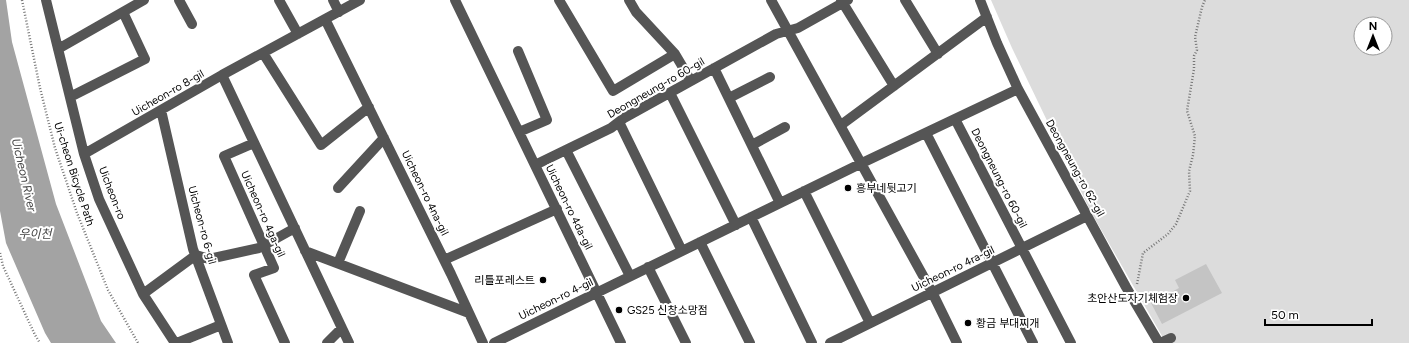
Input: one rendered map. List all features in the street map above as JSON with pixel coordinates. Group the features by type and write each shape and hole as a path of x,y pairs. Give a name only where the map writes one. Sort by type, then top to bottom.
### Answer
{"street":[{"name":"Uicheon-ro","path":"46,0 84,154 99,199 143,294 176,343 221,325"},
{"path":"58,49 144,0"},
{"path":"179,0 192,24"},
{"path":"279,0 298,34"},
{"path":"332,0 338,12"},
{"name":"Uicheon-ro 8-gil","path":"84,154 222,75 360,0"},
{"name":"Uicheon-ro 4da-gil","path":"455,0 597,292"},
{"path":"629,0 636,12 675,54 691,81"},
{"path":"771,0 932,292 957,343"},
{"path":"905,0 938,54"},
{"name":"Deongneung-ro 62-gil","path":"980,0 1018,89 1126,287 1159,343"},
{"path":"560,1 613,91 675,54"},
{"name":"Deongneung-ro 60-gil","path":"535,165 611,128 618,122 776,34 798,28 844,1 894,86"},
{"path":"70,97 145,59 123,12"},
{"path":"841,125 987,18"},
{"name":"Uicheon-ro 4na-gil","path":"325,19 444,260 483,343"},
{"path":"518,51 547,120 519,132"},
{"path":"263,53 321,145 369,107"},
{"path":"714,68 780,203"},
{"name":"Uicheon-ro 4ga-gil","path":"222,75 349,343"},
{"path":"729,98 770,77"},
{"path":"862,163 1018,89"},
{"path":"670,93 736,225"},
{"name":"Uicheon-ro 6-gil","path":"161,110 196,255 228,343"},
{"name":"Deongneung-ro 60-gil","path":"955,119 1071,343"},
{"path":"618,122 682,251"},
{"path":"752,145 785,127"},
{"path":"926,133 1033,343"},
{"path":"338,188 384,138"},
{"name":"Uicheon-ro 4ga-gil","path":"254,143 224,156 274,268 254,275 285,343"},
{"path":"566,150 630,276"},
{"name":"Uicheon-ro 4-gil","path":"494,343 862,163"},
{"path":"804,192 870,324"},
{"path":"444,260 557,209"},
{"path":"338,263 360,211"},
{"name":"Uicheon-ro 4ra-gil","path":"830,343 1087,216"},
{"path":"751,217 812,343"},
{"path":"143,294 196,255 209,259 259,248 295,228"},
{"path":"700,242 750,343"},
{"path":"305,251 469,313"},
{"path":"648,267 686,343"},
{"path":"597,292 621,343"},
{"path":"328,343 342,328"},
{"path":"1159,343 1171,338"}],"path":[{"name":"Ui-cheon Bicycle Path","path":"22,0 40,88 55,148 77,213 108,290 138,343"},
{"path":"1136,290 1143,253 1168,234 1176,224 1190,190 1189,171 1193,155 1195,136 1187,112 1194,69 1194,56 1197,50 1196,37 1202,7 1205,0"},
{"path":"0,253 3,266 40,343"}],"shaded area":[{"path":"991,0 1409,0 1409,343 1166,343 1091,212 1012,48"}],"water":[{"name":"우이천","path":"0,0 6,0 12,42 56,204 101,321 116,343 51,343 45,333 6,243 0,211"}],"building":[{"name":"초안산도자기체험장","path":"1206,264 1222,293 1162,324 1151,303 1179,288 1175,280"}],"place":[{"name":"흥부네뒷고기","path":"848,188"},
{"name":"리틀포레스트","path":"543,280"},
{"name":"초안산도자기체험장","path":"1186,298"},
{"name":"GS25 신창소망점","path":"619,310"},
{"name":"황금 부대찌개","path":"968,323"}],"water label":[{"name":"Uicheon River","path":"24,175"}]}
